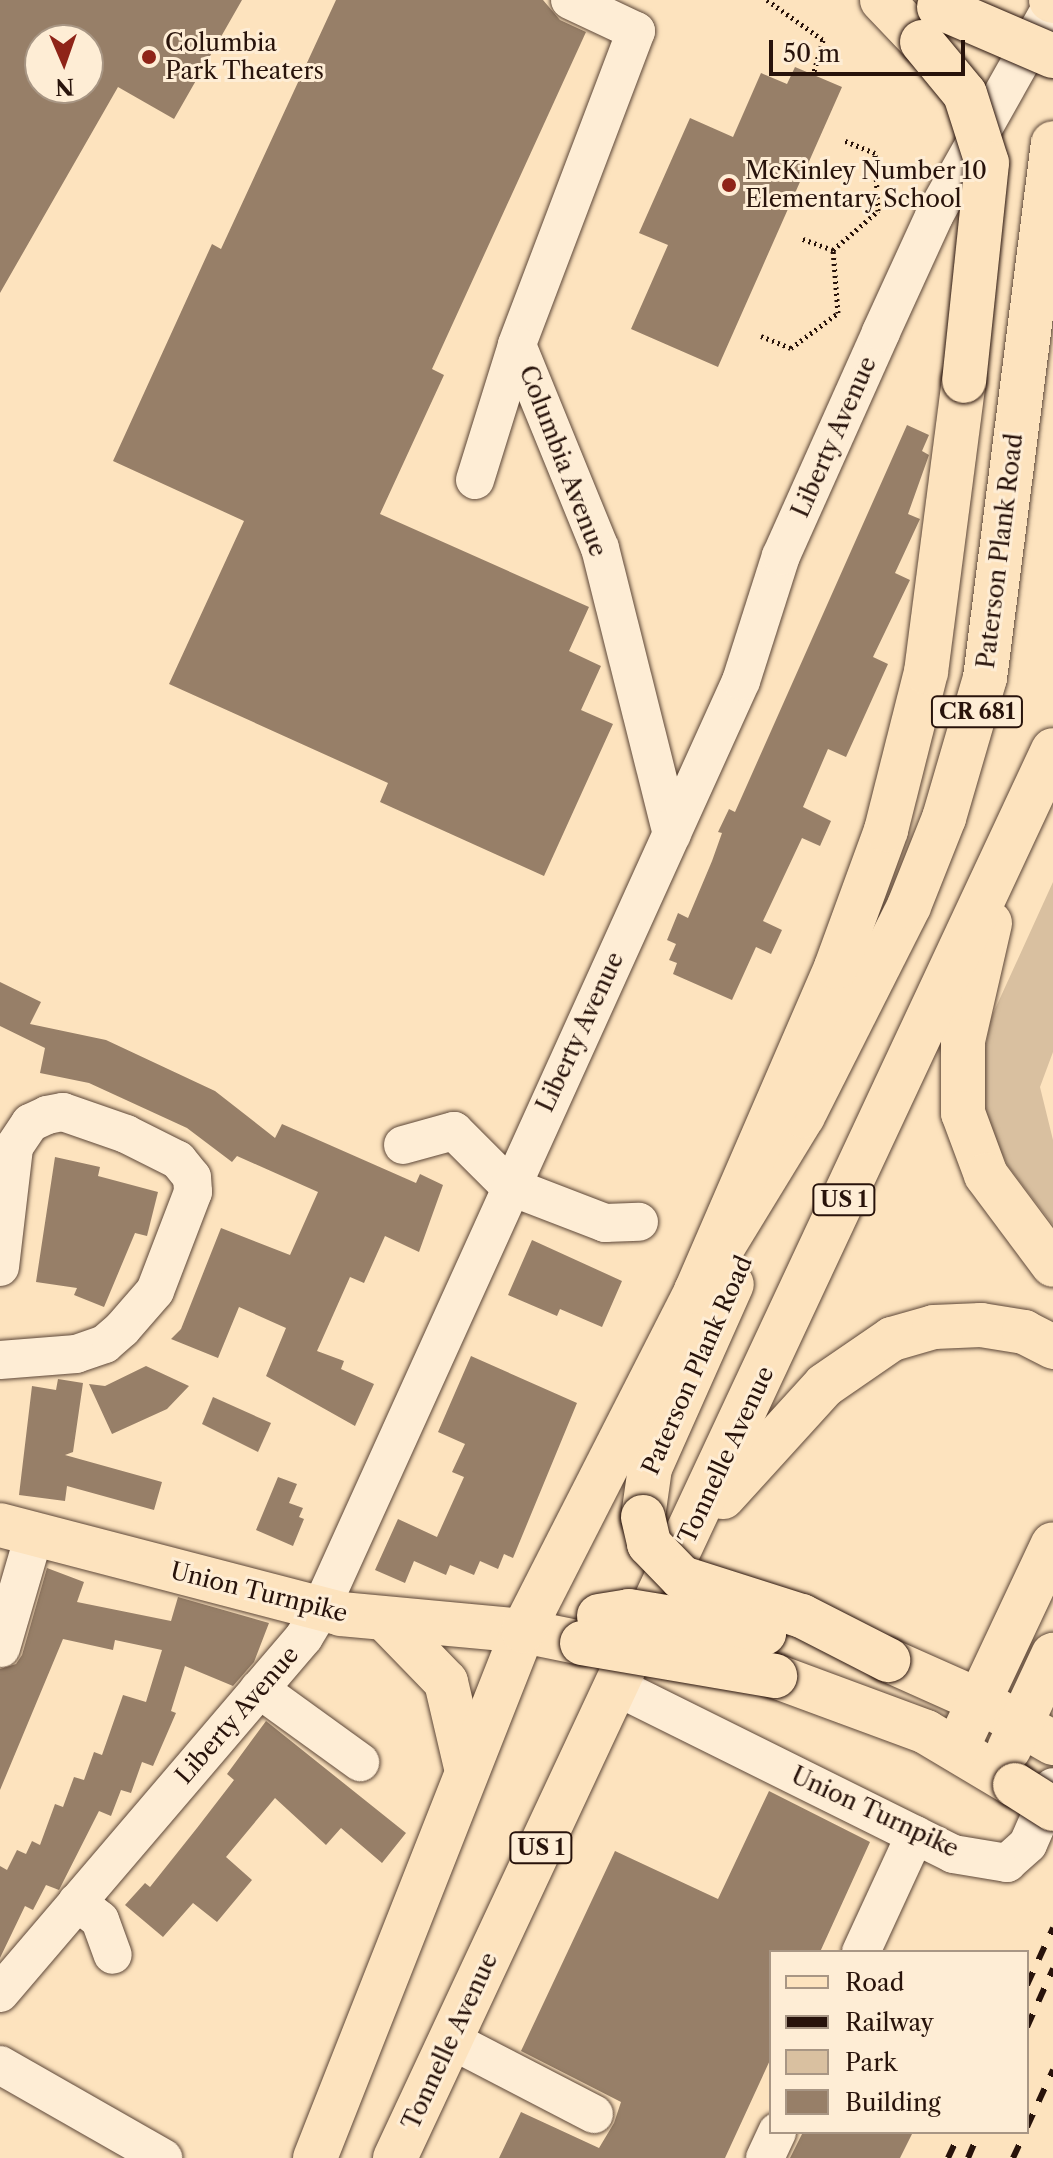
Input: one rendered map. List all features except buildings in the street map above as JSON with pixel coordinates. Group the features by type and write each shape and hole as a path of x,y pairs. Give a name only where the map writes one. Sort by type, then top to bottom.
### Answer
{"main road":[{"path":"882,0 1053,56"},
{"path":"696,1291 821,1003 886,830 926,672 964,381 987,163 965,94 929,16"},
{"name":"Paterson Plank Road","path":"1053,143 1045,276 992,629 974,724 909,906 803,1116 696,1291 523,1631 590,1629 775,1676 849,1700 1022,1781 1053,1809"},
{"name":"Tonnelle Avenue","path":"395,2158 688,1539 1053,750"},
{"path":"1001,861 976,998 963,1041 959,1089 967,1132 986,1175 1053,1265"},
{"name":"Paterson Plank Road","path":"803,1116 767,1212 650,1468 643,1517 649,1544 682,1578 802,1616 888,1660 980,1701 1038,1733"},
{"path":"688,1539 825,1385 892,1339 934,1327 981,1325 1024,1332 1053,1347"},
{"name":"Union Turnpike","path":"17,1529 320,1610 386,1620 523,1631"},
{"path":"957,1748 1053,1544"},
{"name":"Paterson Plank Road","path":"590,1629 629,1611 676,1617 888,1660"},
{"path":"386,1620 446,1682 466,1767"},
{"path":"315,2158 466,1767 523,1631"},
{"path":"1022,1781 1038,1733 1053,1655"}],"street":[{"name":"Columbia Avenue","path":"570,0 636,31 517,345 600,548 672,834"},
{"name":"Liberty Avenue","path":"0,1993 304,1637 320,1610 509,1186 741,681 781,556 934,216 1052,2"},
{"path":"475,480 517,345"},
{"path":"0,1267 14,1147 30,1123 47,1115 63,1112 126,1134 178,1160 192,1177 193,1192 155,1291 122,1329 105,1344 76,1354 0,1360"},
{"path":"403,1145 454,1131 509,1186 605,1223 639,1222"},
{"path":"1,1648 17,1529"},
{"name":"Union Turnpike","path":"617,1687 953,1854 1007,1863 1028,1844 1022,1781"},
{"path":"259,1689 360,1762"},
{"path":"862,1950 915,1835"},
{"path":"77,1902 100,1920 113,1955"},
{"path":"451,2040 594,2114"},
{"path":"0,2065 163,2158"},
{"path":"765,2158 776,2134"}],"path":[{"path":"767,0 823,40 813,75"},
{"path":"833,250 878,211 875,153 843,140"},
{"path":"802,239 833,250"},
{"path":"761,336 791,348 838,313 833,250"}],"green space":[{"path":"1053,882 1053,1052 1040,1087 1053,1140 1053,1225 1008,1166 989,1128 980,1076 991,1018"}],"railway":[{"path":"1029,1981 1053,1928"},
{"path":"1029,2023 1053,1969"},
{"path":"1029,2123 1053,2070"},
{"path":"948,2158 959,2134"},
{"path":"968,2158 978,2134"},
{"path":"1013,2158 1024,2134"}],"place":[{"name":"Columbia Park Theaters","path":"149,57"},
{"name":"McKinley Number 10 Elementary School","path":"729,185"}]}
